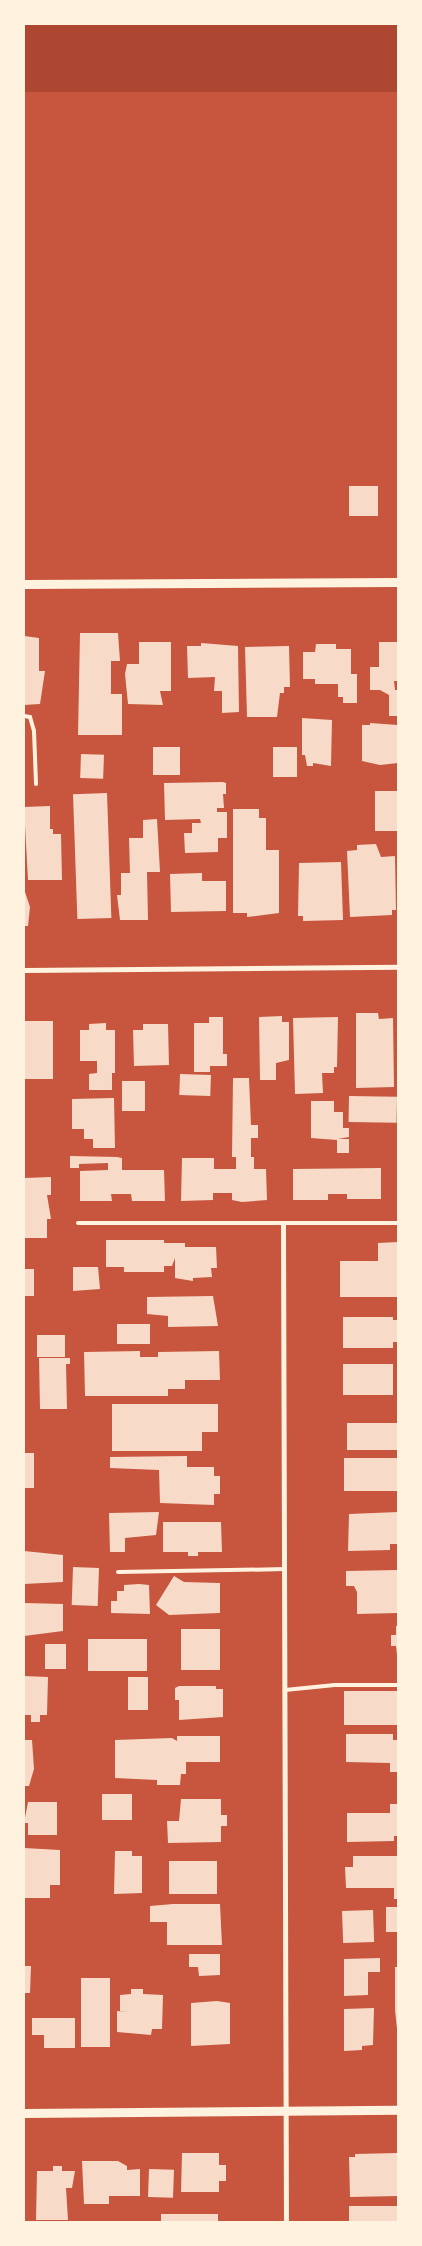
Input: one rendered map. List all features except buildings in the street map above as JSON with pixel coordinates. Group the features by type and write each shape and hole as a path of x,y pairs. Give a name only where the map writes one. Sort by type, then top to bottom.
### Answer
{"street":[{"path":"24,584 398,582"},
{"path":"24,970 398,967"},
{"path":"283,1223 286,2222"},
{"path":"24,2113 398,2110"}],"lane":[{"path":"24,716 30,718 34,730 36,784"},
{"path":"78,1223 398,1223"},
{"path":"118,1572 285,1569"},
{"path":"285,1690 335,1685 398,1685"}],"shaded area":[{"path":"24,24 398,24 398,92 24,92"}]}
